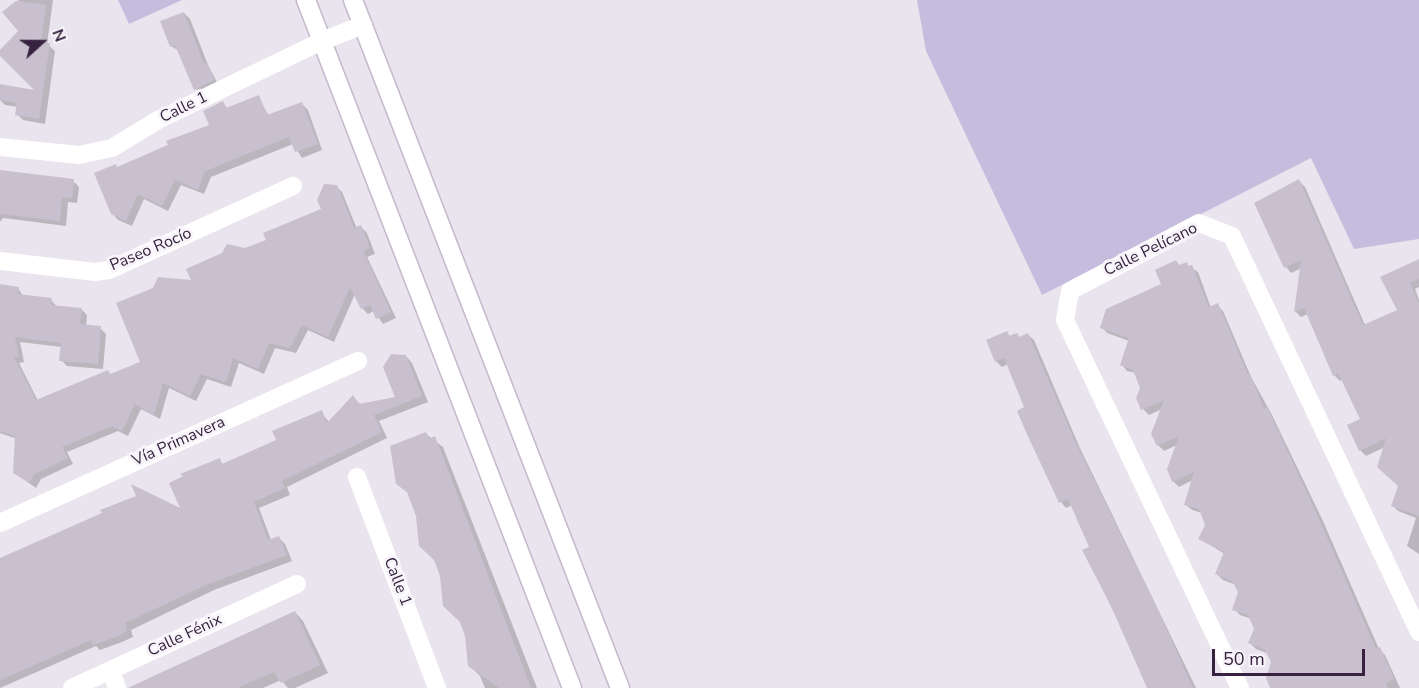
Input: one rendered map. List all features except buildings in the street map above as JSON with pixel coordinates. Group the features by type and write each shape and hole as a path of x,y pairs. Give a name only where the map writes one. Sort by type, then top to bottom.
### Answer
{"street":[{"path":"306,0 572,688"},
{"path":"353,0 620,688"},
{"name":"Calle 1","path":"0,147 79,155 112,148 158,120 322,41 363,25"},
{"name":"Paseo Rocío","path":"0,261 95,272 109,270 293,186"},
{"name":"Calle Pelícano","path":"1240,688 1065,320 1070,291 1199,223 1232,236 1419,632"},
{"name":"Vía Primavera","path":"0,523 358,361"},
{"name":"Calle 1","path":"357,477 437,688"},
{"name":"Calle Fénix","path":"72,688 297,584"},
{"path":"111,670 117,688"}],"shaded area":[{"path":"118,0 182,0 129,24"},
{"path":"917,0 1419,0 1419,239 1354,249 1311,158 1042,295 926,51"}]}
